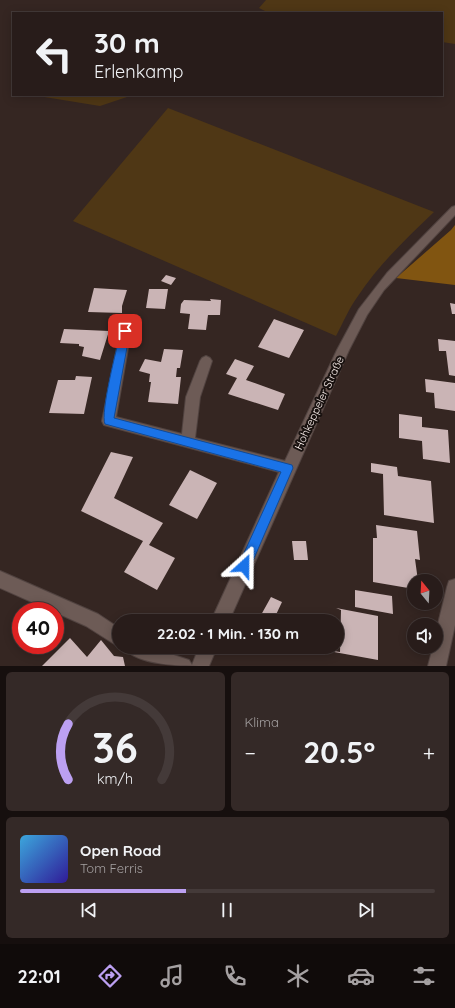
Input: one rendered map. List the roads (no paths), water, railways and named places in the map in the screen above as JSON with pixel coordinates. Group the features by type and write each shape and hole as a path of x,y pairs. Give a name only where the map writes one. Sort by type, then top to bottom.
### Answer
{"street":[{"name":"Hohkeppeler Straße","path":"223,614 288,468 354,328 370,302 390,276 455,209"},
{"path":"125,331 110,406 109,421 288,468"},
{"path":"188,442 193,397 206,361"},
{"path":"0,579 46,601 92,620 112,633"},
{"path":"437,666 455,587"},
{"path":"144,654 148,657 183,666"},
{"path":"200,666 205,654"}]}
